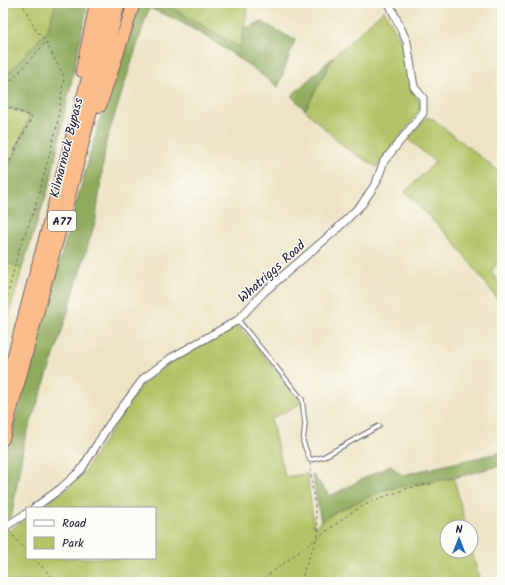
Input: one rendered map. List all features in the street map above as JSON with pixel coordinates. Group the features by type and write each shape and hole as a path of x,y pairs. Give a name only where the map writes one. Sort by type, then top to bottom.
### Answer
{"highway":[{"name":"A77","path":"55,201 96,3"},
{"name":"Kilmarnock Bypass","path":"3,396 108,3"},
{"name":"Kilmarnock Bypass","path":"3,439 65,211 119,3"},
{"name":"A77","path":"65,211 134,3"}],"street":[{"name":"Whatriggs Road","path":"35,507 60,489 81,470 109,425 144,378 171,358 238,320 264,292 336,230 362,204 376,183 384,161 422,113 422,98 414,87 407,42 389,3"},
{"path":"5,527 26,513"}],"lane":[{"path":"238,320 302,399 305,424 303,442 310,460 323,457 379,426"}],"path":[{"path":"3,314 18,252 35,208 57,126 64,78 46,42 34,29 22,3"},
{"path":"3,90 46,42"},
{"path":"3,105 32,117 3,174"},
{"path":"302,582 304,570 319,533 310,460"},
{"path":"260,582 352,512 372,501 409,488 431,484"},
{"path":"5,527 26,551"},
{"path":"34,559 57,582"}],"green space":[{"path":"3,3 56,3 48,31 3,79"},
{"path":"56,3 88,3 50,183 22,269 3,260 3,179 30,116 3,105 3,79 47,31"},
{"path":"136,3 164,3 240,48 244,28 262,22 295,40 278,87 200,33 149,8 106,142 96,219 57,347 24,442 12,516 3,521 3,461 118,56"},
{"path":"164,3 248,3 241,48"},
{"path":"384,10 403,45 413,90 420,104 418,113 377,167 344,147 305,110 334,56"},
{"path":"334,56 305,110 291,96"},
{"path":"3,105 30,115 3,179"},
{"path":"426,117 433,119 502,174 502,264 497,263 491,272 502,287 502,305 455,243 405,192 435,162 408,139"},
{"path":"3,260 22,269 3,336"},
{"path":"237,324 300,400 300,404 271,419 285,477 307,474 314,527 335,512 387,489 454,478 464,519 439,519 439,559 474,559 480,582 3,582 3,535 26,519 26,559 156,559 156,507 42,507 69,487 84,472 140,387 164,367"},
{"path":"502,452 502,465 454,478 387,489 335,512 321,522 312,474 330,496 390,465 402,475"}]}
